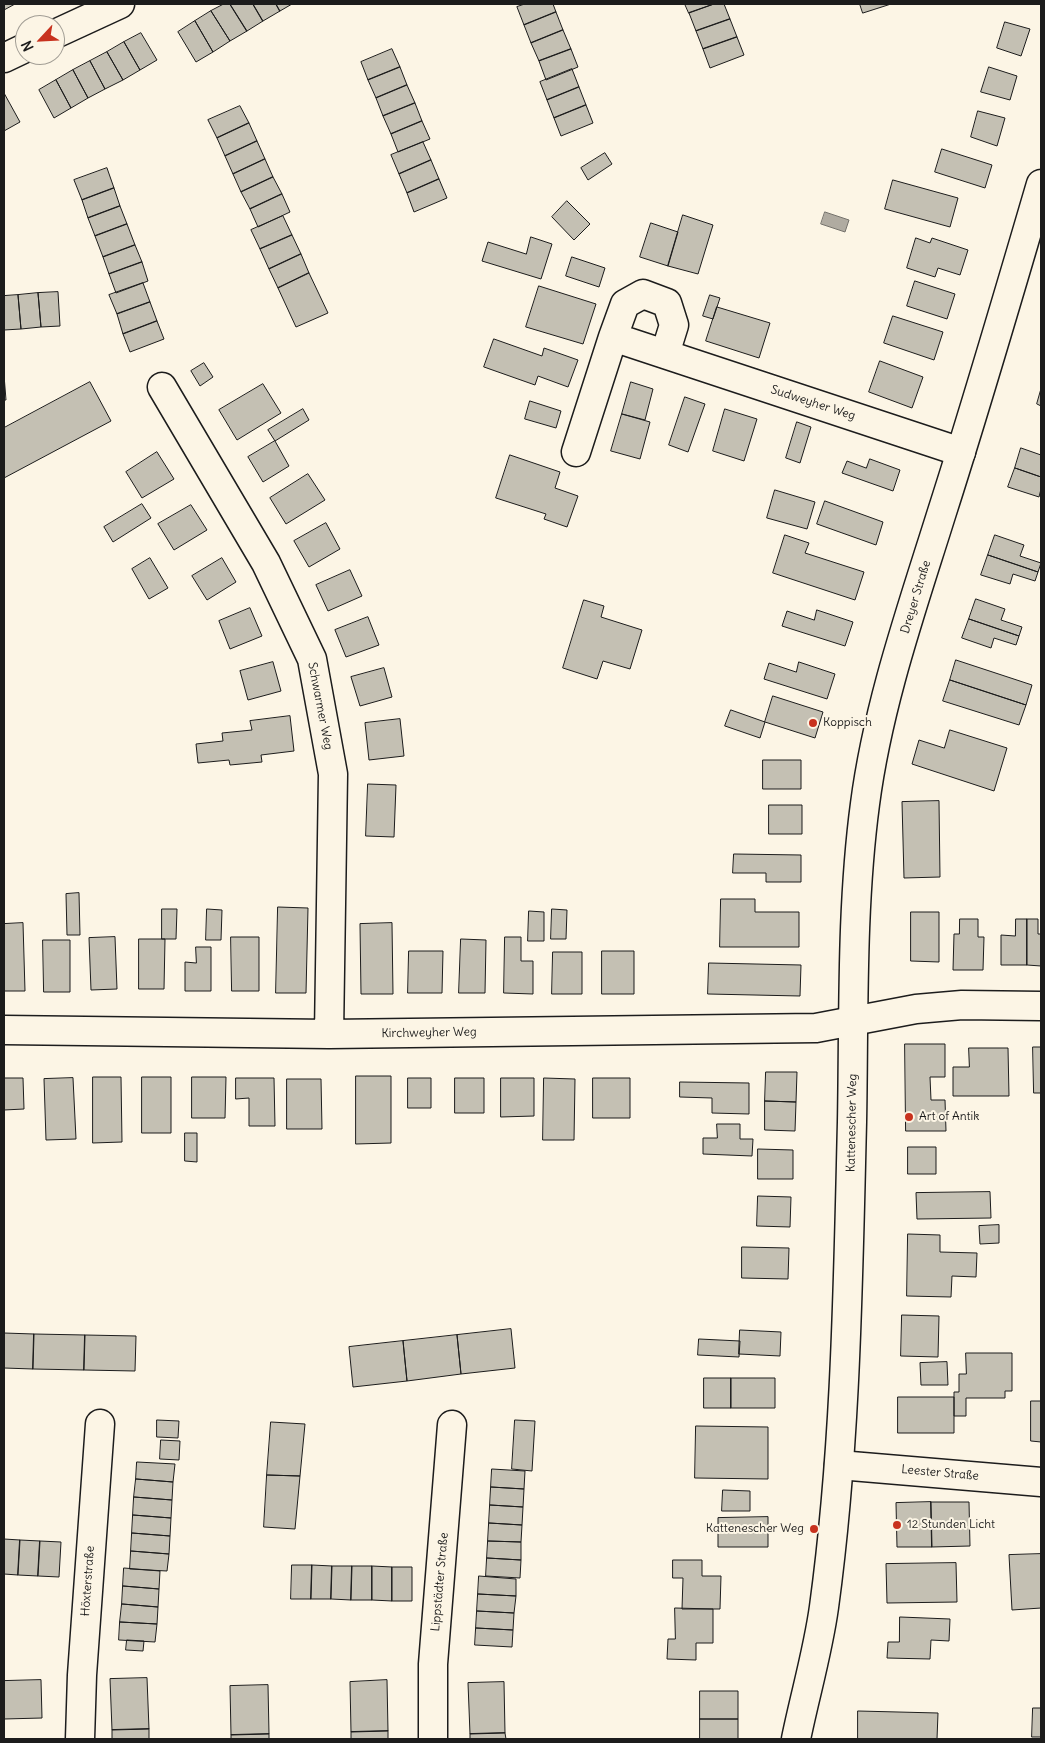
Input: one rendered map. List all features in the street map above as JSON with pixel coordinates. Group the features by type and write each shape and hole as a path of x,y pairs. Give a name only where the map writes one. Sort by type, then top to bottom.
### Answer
{"street":[{"path":"65,29 120,4"},
{"name":"Dreyer Straße","path":"854,1021 856,911 864,808 871,760 894,670 1041,184"},
{"path":"576,452 625,304 643,294 667,303 674,325 665,354"},
{"name":"Sudweyher Weg","path":"613,337 961,452"},
{"name":"Schwarmer Weg","path":"162,387 266,564 312,659 333,774 329,1034"},
{"path":"854,1021 916,1009 962,1005 1041,1006"},
{"name":"Kirchweyher Weg","path":"4,1030 329,1034 816,1028 854,1021"},
{"name":"Kattenescher Weg","path":"796,1739 824,1612 840,1465 848,1289 854,1021"},
{"name":"Höxterstraße","path":"80,1739 82,1675 100,1424"},
{"name":"Lippstädter Straße","path":"433,1739 433,1664 452,1425"},
{"name":"Leester Straße","path":"840,1465 1041,1482"}],"shaded area":[{"path":"825,212 849,220 845,232 821,224"}],"building":[{"path":"4,4 15,4 4,10"},
{"path":"224,4 230,4 247,31 230,41 211,11"},
{"path":"230,4 253,4 263,21 247,31"},
{"path":"253,4 276,4 280,11 263,21"},
{"path":"276,4 292,4 280,11"},
{"path":"525,4 553,4 556,12 524,25 517,7"},
{"path":"685,4 714,4 689,13"},
{"path":"714,4 724,4 730,19 696,31 689,13"},
{"path":"860,4 891,4 863,13"},
{"path":"211,11 230,41 213,52 195,21"},
{"path":"556,12 563,30 531,43 524,25"},
{"path":"730,19 737,37 703,49 696,31"},
{"path":"195,21 213,52 196,62 178,32"},
{"path":"1005,22 1030,29 1021,56 997,48"},
{"path":"563,30 571,49 539,61 531,43"},
{"path":"141,33 157,60 140,70 124,42"},
{"path":"737,37 744,55 710,68 703,49"},
{"path":"124,42 140,70 123,80 107,52"},
{"path":"392,49 400,67 368,80 361,62"},
{"path":"571,49 578,67 546,80 539,61"},
{"path":"107,52 123,80 105,89 90,61"},
{"path":"90,61 105,89 88,98 73,70"},
{"path":"400,67 407,85 376,98 368,80"},
{"path":"989,67 1017,76 1010,100 981,92"},
{"path":"572,69 579,87 547,100 540,82"},
{"path":"73,70 88,98 71,108 56,80"},
{"path":"56,80 71,108 54,118 39,90"},
{"path":"407,85 415,103 383,116 376,98"},
{"path":"579,87 586,105 554,118 547,100"},
{"path":"4,93 20,122 4,131"},
{"path":"415,103 422,121 391,134 383,116"},
{"path":"586,105 593,123 561,136 554,118"},
{"path":"240,106 249,123 217,138 208,120"},
{"path":"978,111 1005,118 997,146 971,137"},
{"path":"422,121 430,139 398,152 391,134"},
{"path":"249,123 257,141 225,156 217,138"},
{"path":"257,141 265,159 233,174 225,156"},
{"path":"423,142 431,160 399,174 391,155"},
{"path":"942,149 992,165 985,188 935,172"},
{"path":"605,153 612,164 588,180 581,168"},
{"path":"265,159 273,177 241,192 233,174"},
{"path":"431,160 439,179 407,193 399,174"},
{"path":"107,168 114,188 82,200 74,180"},
{"path":"273,177 282,194 250,209 241,192"},
{"path":"439,179 447,198 414,212 407,193"},
{"path":"893,180 958,198 950,227 885,209"},
{"path":"114,188 120,206 88,218 82,200"},
{"path":"282,194 290,212 258,227 250,209"},
{"path":"567,201 590,224 574,240 552,217"},
{"path":"120,206 127,224 95,236 88,218"},
{"path":"683,215 713,225 698,274 668,266"},
{"path":"283,216 292,235 260,249 251,230"},
{"path":"651,223 678,232 668,266 640,257"},
{"path":"127,224 135,245 103,257 95,236"},
{"path":"292,235 301,254 269,269 260,249"},
{"path":"531,237 552,244 541,279 482,261 488,242 526,254"},
{"path":"916,238 930,243 932,238 968,250 960,275 938,268 935,277 907,268"},
{"path":"135,245 142,262 109,274 103,257"},
{"path":"301,254 309,273 278,288 269,269"},
{"path":"572,257 605,268 599,287 566,276"},
{"path":"142,262 148,281 116,293 109,274"},
{"path":"309,273 328,313 296,327 278,288"},
{"path":"915,281 955,294 947,319 907,306"},
{"path":"143,283 150,302 117,314 109,295"},
{"path":"539,286 596,304 583,344 526,327"},
{"path":"58,292 60,326 41,327 38,293"},
{"path":"38,293 41,327 21,329 18,295"},
{"path":"18,295 21,329 4,330 4,296"},
{"path":"710,295 720,298 713,319 703,316"},
{"path":"150,302 157,321 123,334 117,314"},
{"path":"717,307 770,323 759,358 706,341"},
{"path":"893,316 943,332 934,360 884,343"},
{"path":"157,321 164,339 130,352 123,334"},
{"path":"494,339 542,356 544,348 578,360 568,387 538,376 535,385 484,367"},
{"path":"880,361 923,377 912,408 869,392"},
{"path":"204,363 213,377 200,386 191,371"},
{"path":"4,375 6,400 4,400"},
{"path":"90,382 111,421 4,478 4,428"},
{"path":"631,382 653,389 645,420 622,414"},
{"path":"263,384 281,413 237,440 219,410"},
{"path":"1041,389 1041,406 1037,404"},
{"path":"685,397 705,404 688,452 669,445"},
{"path":"530,401 561,411 556,428 525,419"},
{"path":"303,409 309,420 275,441 268,430"},
{"path":"725,409 757,419 744,461 713,451"},
{"path":"622,414 650,422 640,459 611,451"},
{"path":"797,422 811,427 800,463 786,458"},
{"path":"275,441 289,466 263,482 248,457"},
{"path":"1021,448 1041,455 1041,477 1015,468"},
{"path":"157,452 174,479 142,498 126,472"},
{"path":"510,455 560,472 555,488 578,496 567,527 544,519 546,514 496,498"},
{"path":"870,459 900,470 893,491 842,473 847,461 866,468"},
{"path":"1015,468 1041,477 1039,497 1008,487"},
{"path":"308,474 325,500 286,524 270,498"},
{"path":"775,490 815,502 807,529 767,518"},
{"path":"825,501 883,522 876,545 817,524"},
{"path":"142,504 151,518 113,542 104,527"},
{"path":"191,505 207,530 174,550 158,524"},
{"path":"326,523 340,549 309,567 294,541"},
{"path":"785,535 809,543 805,553 864,572 855,600 773,573"},
{"path":"995,535 1024,545 1020,556 1041,563 1038,572 988,555"},
{"path":"988,555 1038,572 1035,581 1013,574 1010,584 981,575"},
{"path":"150,558 168,588 149,599 132,569"},
{"path":"222,558 236,582 207,600 192,576"},
{"path":"350,570 362,596 328,611 316,585"},
{"path":"976,599 1005,609 1001,620 1022,627 1019,636 969,619"},
{"path":"584,600 604,606 601,617 642,630 630,669 603,661 597,679 563,668"},
{"path":"250,608 262,636 230,649 219,621"},
{"path":"817,610 853,622 845,646 782,626 787,611 814,620"},
{"path":"368,617 379,645 346,657 335,630"},
{"path":"969,619 1019,636 1016,645 994,638 991,648 962,638"},
{"path":"956,660 1032,685 1026,705 950,680"},
{"path":"273,662 281,691 248,700 240,671"},
{"path":"799,662 835,674 827,699 764,679 769,663 796,672"},
{"path":"384,668 392,697 360,706 351,677"},
{"path":"950,680 1026,705 1019,725 943,701"},
{"path":"773,696 823,712 815,738 765,722"},
{"path":"731,710 765,722 760,738 725,726"},
{"path":"290,716 294,751 261,755 262,762 230,765 229,760 198,763 196,744 223,741 222,733 252,730 250,721"},
{"path":"400,719 404,756 369,760 365,723"},
{"path":"950,730 1007,748 994,791 912,764 919,740 944,748"},
{"path":"763,760 801,760 801,789 763,789"},
{"path":"368,784 396,785 394,837 366,836"},
{"path":"939,801 940,877 904,878 902,802"},
{"path":"769,805 802,805 802,834 769,834"},
{"path":"734,854 801,855 801,882 766,882 766,873 733,873"},
{"path":"79,893 80,935 67,935 66,894"},
{"path":"721,899 755,899 755,912 799,912 799,947 720,947"},
{"path":"278,907 308,908 306,993 276,993"},
{"path":"162,909 177,909 176,939 162,939"},
{"path":"207,909 222,910 221,940 206,940"},
{"path":"552,909 567,910 566,939 551,939"},
{"path":"529,911 544,912 544,941 528,941"},
{"path":"911,912 939,912 939,962 911,961"},
{"path":"960,919 978,919 978,937 984,937 983,970 953,970 954,934 959,934"},
{"path":"1016,919 1027,919 1027,965 1001,965 1001,935 1015,936"},
{"path":"1027,919 1038,919 1038,934 1041,934 1041,966 1027,965"},
{"path":"23,923 25,991 4,991 4,924"},
{"path":"392,923 393,994 361,994 360,924"},
{"path":"115,937 117,989 91,990 89,938"},
{"path":"231,937 259,937 259,991 232,991"},
{"path":"505,937 521,937 521,961 533,961 533,994 504,993"},
{"path":"139,939 165,939 164,989 139,989"},
{"path":"461,939 486,940 485,993 459,993"},
{"path":"43,940 70,940 70,992 44,992"},
{"path":"196,947 211,947 211,991 185,991 185,962 196,963"},
{"path":"409,951 443,951 442,993 408,993"},
{"path":"602,951 634,951 634,994 602,994"},
{"path":"553,952 582,952 582,994 552,994"},
{"path":"709,963 801,965 800,996 708,994"},
{"path":"905,1044 945,1044 945,1077 930,1077 931,1100 945,1100 946,1131 906,1131"},
{"path":"1033,1047 1041,1047 1041,1093 1034,1093"},
{"path":"969,1048 1008,1048 1009,1096 953,1096 953,1067 969,1067"},
{"path":"766,1072 797,1072 796,1102 765,1101"},
{"path":"356,1076 391,1076 391,1143 356,1144"},
{"path":"93,1077 121,1077 122,1142 93,1143"},
{"path":"142,1077 171,1077 171,1133 142,1133"},
{"path":"192,1077 226,1077 225,1118 192,1118"},
{"path":"4,1078 23,1078 24,1109 4,1110"},
{"path":"73,1078 76,1139 46,1140 44,1079"},
{"path":"236,1078 274,1078 275,1126 249,1126 249,1098 236,1099"},
{"path":"408,1078 431,1078 431,1108 408,1108"},
{"path":"455,1078 484,1078 484,1113 455,1113"},
{"path":"501,1078 534,1078 534,1116 501,1117"},
{"path":"544,1078 575,1079 574,1140 543,1140"},
{"path":"593,1078 630,1078 630,1118 593,1118"},
{"path":"287,1079 321,1079 322,1129 287,1129"},
{"path":"680,1082 749,1083 749,1114 712,1113 712,1098 680,1097"},
{"path":"765,1101 796,1102 795,1131 765,1130"},
{"path":"717,1124 740,1124 740,1139 753,1139 752,1156 703,1154 703,1138 717,1138"},
{"path":"185,1133 197,1133 197,1162 185,1161"},
{"path":"908,1147 936,1147 936,1174 908,1174"},
{"path":"758,1149 793,1150 793,1179 758,1179"},
{"path":"990,1192 991,1218 917,1219 916,1193"},
{"path":"758,1196 791,1197 790,1227 757,1226"},
{"path":"999,1225 999,1243 980,1244 979,1226"},
{"path":"908,1234 940,1235 940,1252 977,1253 976,1277 952,1276 951,1297 907,1296"},
{"path":"742,1247 789,1248 788,1279 742,1278"},
{"path":"902,1315 939,1316 938,1357 901,1356"},
{"path":"511,1329 515,1368 461,1374 457,1335"},
{"path":"740,1330 781,1332 780,1356 739,1354"},
{"path":"4,1333 34,1334 33,1369 4,1368"},
{"path":"34,1334 85,1335 84,1370 33,1369"},
{"path":"85,1335 136,1336 135,1371 84,1370"},
{"path":"457,1335 461,1374 407,1381 403,1341"},
{"path":"699,1339 740,1341 739,1357 698,1355"},
{"path":"403,1341 407,1381 353,1387 349,1347"},
{"path":"966,1353 1012,1353 1012,1391 1005,1391 1005,1398 966,1398 966,1416 954,1416 954,1392 959,1392 959,1374 966,1374"},
{"path":"947,1362 948,1385 921,1385 920,1363"},
{"path":"704,1378 731,1378 731,1408 704,1408"},
{"path":"731,1378 775,1378 775,1408 731,1408"},
{"path":"898,1397 954,1397 954,1433 898,1433"},
{"path":"1031,1401 1041,1401 1041,1442 1031,1441"},
{"path":"157,1420 179,1421 178,1438 157,1437"},
{"path":"515,1420 535,1421 532,1471 512,1469"},
{"path":"271,1422 305,1424 300,1476 267,1475"},
{"path":"696,1426 768,1427 768,1479 695,1478"},
{"path":"161,1440 180,1441 179,1460 160,1459"},
{"path":"137,1462 175,1464 173,1482 136,1479"},
{"path":"492,1469 525,1471 524,1489 491,1487"},
{"path":"267,1475 300,1476 295,1529 264,1527"},
{"path":"136,1479 173,1482 172,1500 134,1497"},
{"path":"491,1487 524,1489 523,1507 490,1505"},
{"path":"723,1490 750,1491 750,1511 722,1511"},
{"path":"134,1497 172,1500 171,1518 133,1515"},
{"path":"931,1502 969,1502 970,1546 932,1547"},
{"path":"931,1502 932,1547 897,1547 896,1503"},
{"path":"490,1505 523,1507 522,1525 489,1523"},
{"path":"133,1515 171,1518 170,1536 132,1533"},
{"path":"768,1517 768,1547 718,1547 718,1518"},
{"path":"489,1523 522,1525 521,1542 488,1541"},
{"path":"132,1533 170,1536 169,1554 131,1551"},
{"path":"4,1539 20,1540 18,1575 4,1574"},
{"path":"20,1540 40,1541 38,1576 18,1575"},
{"path":"40,1541 61,1542 59,1577 38,1576"},
{"path":"488,1541 521,1542 521,1560 487,1558"},
{"path":"131,1551 169,1554 167,1571 130,1569"},
{"path":"1041,1554 1041,1608 1012,1610 1009,1555"},
{"path":"487,1558 521,1560 520,1578 486,1576"},
{"path":"673,1560 702,1560 702,1576 721,1576 720,1609 682,1609 683,1578 673,1578"},
{"path":"956,1563 957,1602 887,1603 886,1564"},
{"path":"292,1565 312,1565 311,1599 291,1599"},
{"path":"312,1565 332,1566 331,1599 311,1599"},
{"path":"332,1566 352,1566 351,1600 331,1599"},
{"path":"352,1566 372,1566 372,1600 351,1600"},
{"path":"372,1566 392,1567 392,1601 372,1600"},
{"path":"392,1567 412,1567 412,1601 392,1601"},
{"path":"124,1568 160,1571 159,1589 123,1586"},
{"path":"479,1576 516,1579 516,1596 478,1594"},
{"path":"123,1586 159,1589 158,1607 122,1604"},
{"path":"478,1594 516,1596 514,1613 477,1611"},
{"path":"122,1604 158,1607 157,1624 120,1622"},
{"path":"675,1608 713,1609 713,1643 696,1643 696,1660 667,1659 668,1639 675,1639"},
{"path":"477,1611 514,1613 513,1630 476,1628"},
{"path":"900,1617 950,1619 949,1641 931,1640 930,1659 887,1658 888,1642 899,1642"},
{"path":"120,1622 157,1624 155,1642 119,1640"},
{"path":"476,1628 513,1630 512,1647 475,1645"},
{"path":"127,1640 144,1641 143,1651 126,1650"},
{"path":"147,1678 149,1729 112,1730 110,1679"},
{"path":"41,1680 42,1718 4,1719 4,1681"},
{"path":"387,1680 388,1731 351,1732 350,1682"},
{"path":"504,1682 505,1733 470,1734 468,1683"},
{"path":"268,1685 269,1734 231,1735 230,1686"},
{"path":"700,1691 738,1691 738,1719 700,1719"},
{"path":"1033,1708 1041,1708 1041,1737 1032,1737"},
{"path":"858,1711 938,1713 937,1739 858,1739"},
{"path":"700,1719 738,1719 738,1739 700,1739"},
{"path":"149,1729 149,1739 112,1739 112,1730"},
{"path":"388,1731 388,1739 351,1739 351,1732"},
{"path":"505,1733 506,1739 470,1739 470,1734"},
{"path":"269,1734 269,1739 231,1739 231,1735"}],"place":[{"name":"Koppisch","path":"813,723"},
{"name":"Art of Antik","path":"909,1117"},
{"name":"12 Stunden Licht","path":"897,1525"},
{"name":"Kattenescher Weg","path":"814,1529"}]}
